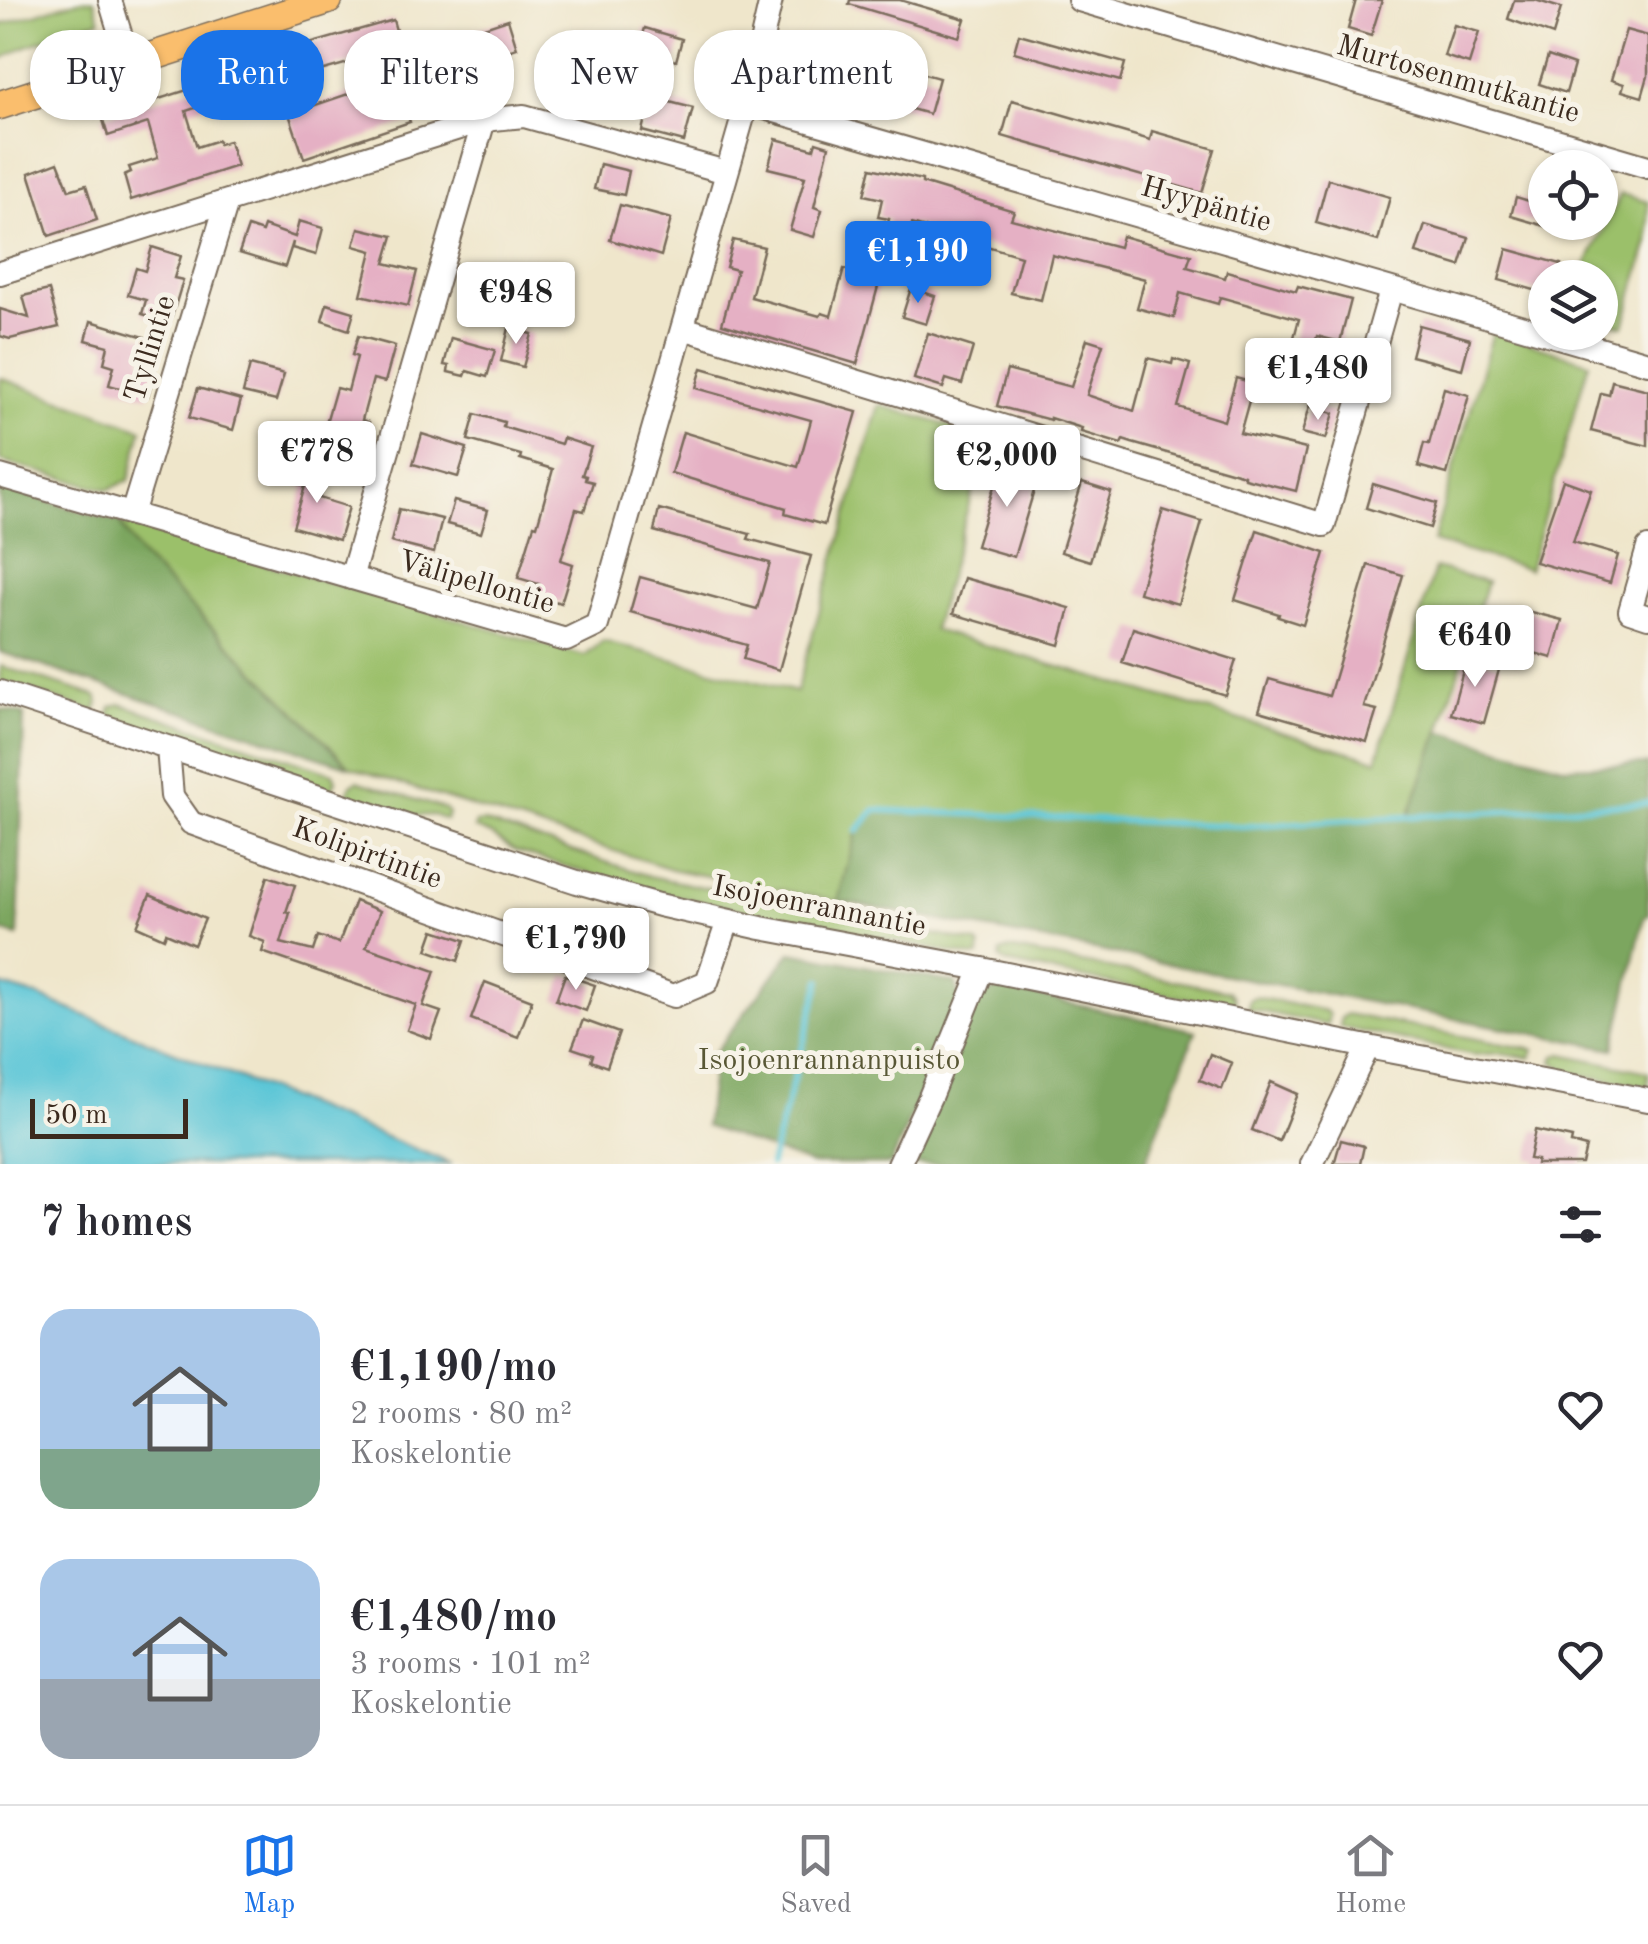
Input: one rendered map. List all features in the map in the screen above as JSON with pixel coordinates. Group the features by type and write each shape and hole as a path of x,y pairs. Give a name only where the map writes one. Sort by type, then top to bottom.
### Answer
{"main road":[{"path":"161,53 328,0"},
{"path":"0,105 30,95"}],"street":[{"path":"110,0 119,30"},
{"name":"Murtosenmutkantie","path":"1079,0 1648,167"},
{"name":"Välipellontie","path":"764,30 770,1"},
{"path":"514,117 524,116 726,172"},
{"path":"0,272 484,120"},
{"path":"351,578 484,120"},
{"name":"Välipellontie","path":"0,476 566,640 597,625 742,120"},
{"name":"Hyypäntie","path":"802,120 1648,363"},
{"name":"Tyllintie","path":"132,514 228,202"},
{"path":"684,328 1324,525 1391,290"},
{"path":"1648,548 1630,611 1648,617"},
{"name":"Isojoenrannantie","path":"0,692 659,906 1648,1100"},
{"name":"Kolipirtintie","path":"168,748 172,796 191,823 674,996 707,982 728,920"},
{"path":"899,1164 982,968"},
{"path":"1312,1164 1368,1048"}],"green space":[{"path":"79,0 94,0 100,20 72,30 30,30 30,45 0,60 0,25"},
{"path":"1621,194 1648,202 1648,241 1624,326 1618,324 1618,260 1588,260 1598,240 1618,240"},
{"path":"1493,332 1528,343 1528,350 1551,350 1589,362 1529,569 1433,542"},
{"path":"0,378 142,429 129,480 108,490 0,461"},
{"path":"879,405 988,437 933,630 1377,760 1435,568 1487,582 1440,731 1408,816 1243,826 857,831 838,901 675,870 350,767 139,554 119,522 585,656 603,641 796,692"},
{"path":"0,487 119,522 139,554 350,767 0,652"},
{"path":"0,666 96,696 99,703 95,712 0,681"},
{"path":"120,704 333,773 336,780 331,791 109,716 111,707"},
{"path":"0,709 24,714 18,936 0,931"},
{"path":"1440,731 1566,767 1648,764 1648,915 1644,916 1614,1049 838,901 857,831 875,810 1243,826 1408,816"},
{"path":"357,781 445,809 446,820 433,815 412,816 348,795"},
{"path":"484,822 649,876 977,943 979,956 640,889 515,851 474,828 476,823"},
{"path":"1009,949 1228,991 1234,997 1235,1008 1007,963 1000,958 1001,952"},
{"name":"Isojoenrannanpuisto","path":"791,952 956,983 959,1001 891,1164 811,1164 705,1126 715,1052"},
{"name":"Isojoenrannanpuisto","path":"1001,988 1196,1031 1145,1164 905,1164 979,998"},
{"path":"1255,997 1326,1011 1327,1025 1248,1009 1249,1000"},
{"path":"1346,1014 1534,1050 1531,1058 1503,1053 1474,1055 1340,1027"},
{"path":"1562,1054 1648,1072 1648,1087 1571,1073 1553,1062 1555,1056"}],"water":[{"path":"0,985 37,996 452,1164 0,1164"}],"building":[{"path":"850,0 900,0 965,19 959,37 849,4"},
{"path":"1356,0 1382,0 1371,36 1348,29"},
{"path":"1514,0 1535,0 1561,8 1553,35 1508,19"},
{"path":"508,19 511,30 475,30"},
{"path":"393,20 396,30 358,30"},
{"path":"1454,25 1479,32 1469,64 1444,56"},
{"path":"1626,30 1648,36 1648,76 1642,97 1622,91 1624,84 1611,80"},
{"path":"344,34 344,64 324,70 324,40"},
{"path":"1019,34 1125,63 1120,81 1014,52"},
{"path":"674,37 682,39 674,60"},
{"path":"1548,56 1574,65 1566,93 1539,84"},
{"path":"928,75 939,78 928,114"},
{"path":"181,92 181,120 189,120 197,147 218,140 219,144 229,141 237,166 131,200 124,175 131,172 129,167 158,158 148,123 108,136 103,120 161,120 161,98"},
{"path":"344,95 344,120 410,122 304,158 291,120 324,120 324,102"},
{"path":"1012,100 1150,140 1152,131 1215,149 1202,193 1002,136"},
{"path":"674,103 693,108 684,142 642,131 645,120 674,120"},
{"path":"776,139 814,149 816,142 829,146 814,207 822,210 814,237 790,230 805,177 768,168"},
{"path":"58,162 69,190 86,185 97,220 49,236 29,173"},
{"path":"600,164 629,171 624,195 594,189"},
{"path":"871,168 922,180 1014,211 1011,219 1119,247 1122,236 1191,255 1187,267 1225,278 1227,271 1296,291 1298,286 1351,300 1340,342 1317,336 1304,380 1275,371 1281,349 1290,352 1299,319 1220,297 1218,304 1180,293 1174,318 1137,308 1145,279 1052,255 1041,300 1011,293 1021,256 912,224 900,270 877,264 889,219 878,217 882,199 864,195"},
{"path":"1328,179 1390,197 1378,241 1316,223"},
{"path":"1516,197 1528,201 1528,221 1511,216"},
{"path":"620,205 671,219 661,256 610,240"},
{"path":"299,221 323,228 316,255 292,248 293,242 285,267 239,253 248,227 262,232 264,226 295,237"},
{"path":"1425,225 1469,238 1460,266 1416,253"},
{"path":"359,228 393,236 385,263 417,271 408,306 361,295 372,251 354,246"},
{"path":"733,240 764,247 751,297 820,316 831,316 844,269 880,279 857,364 722,324 737,270 726,267"},
{"path":"152,247 181,256 174,278 183,280 170,323 142,314 146,300 128,295 136,268 145,271"},
{"path":"1507,249 1547,260 1528,260 1528,288 1499,280"},
{"path":"911,288 935,296 926,324 902,317"},
{"path":"49,290 59,327 10,339 0,336 0,309 29,318 23,296"},
{"path":"327,304 354,312 349,330 322,321"},
{"path":"91,321 148,338 141,361 156,366 148,396 109,385 114,366 104,363 108,346 86,340"},
{"path":"1419,325 1470,339 1462,369 1411,356"},
{"path":"509,328 532,334 523,367 501,361"},
{"path":"928,333 973,347 962,384 946,379 943,388 914,379"},
{"path":"358,336 395,346 385,382 373,379 362,420 369,422 359,458 319,447 336,388 348,391"},
{"path":"451,338 495,350 487,377 467,371 465,376 448,372 449,366 444,365"},
{"path":"1087,339 1103,344 1087,395 1134,411 1148,358 1190,364 1178,407 1224,421 1236,378 1254,383 1240,433 1306,449 1296,491 997,406 1007,370 1071,387"},
{"path":"250,365 284,374 276,401 243,393"},
{"path":"702,368 857,412 824,525 785,514 786,508 671,473 683,432 798,467 811,420 696,388"},
{"path":"1612,381 1648,390 1648,446 1591,431 1601,393 1609,395"},
{"path":"198,388 241,400 233,430 189,418"},
{"path":"1444,388 1469,395 1447,474 1418,466 1424,443 1429,444"},
{"path":"1310,406 1334,413 1326,439 1302,433"},
{"path":"475,414 504,422 503,427 561,444 563,438 591,447 582,475 593,482 584,511 576,509 561,560 573,564 561,603 536,596 539,584 518,578 553,469 468,440"},
{"path":"422,434 467,448 458,477 413,464"},
{"path":"1001,463 1039,474 1014,557 976,546"},
{"path":"294,464 326,474 319,498 349,507 339,540 293,527 305,486 290,481"},
{"path":"1563,480 1591,490 1573,542 1618,555 1610,583 1535,562"},
{"path":"1082,483 1111,492 1090,561 1061,552"},
{"path":"1373,484 1437,503 1430,528 1366,508"},
{"path":"454,501 488,510 481,533 447,524"},
{"path":"399,509 442,519 434,553 391,542"},
{"path":"659,509 811,556 779,670 743,659 747,645 630,612 640,577 757,609 770,563 654,531"},
{"path":"1163,510 1202,522 1178,604 1139,593"},
{"path":"1257,530 1325,553 1303,625 1235,600"},
{"path":"1368,565 1403,575 1364,707 1377,710 1367,742 1259,711 1269,679 1329,696"},
{"path":"964,578 1070,608 1060,645 953,614"},
{"path":"1519,609 1562,620 1552,658 1527,651 1530,638 1512,633"},
{"path":"1133,628 1236,660 1225,695 1122,663"},
{"path":"1467,656 1500,666 1484,723 1451,714"},
{"path":"268,876 295,885 281,943 313,951 318,936 339,943 355,901 380,911 366,947 435,971 423,1006 441,1012 431,1039 407,1030 416,1005 262,952 265,942 249,936"},
{"path":"150,895 205,919 194,945 137,926"},
{"path":"434,930 465,940 458,961 427,950"},
{"path":"565,975 595,985 586,1011 556,1000"},
{"path":"485,982 532,1000 518,1037 471,1019"},
{"path":"583,1020 619,1033 607,1067 591,1061 593,1055 572,1048"},
{"path":"1210,1054 1232,1063 1222,1089 1200,1080"},
{"path":"1271,1082 1298,1094 1279,1141 1252,1130"},
{"path":"1535,1130 1572,1138 1571,1143 1586,1147 1582,1164 1536,1164 1537,1160 1529,1159"},
{"path":"1341,1140 1364,1146 1360,1164 1334,1164"}],"waterway":[{"path":"857,831 875,810 1243,826 1648,803"},
{"path":"770,1164 821,980"}]}
